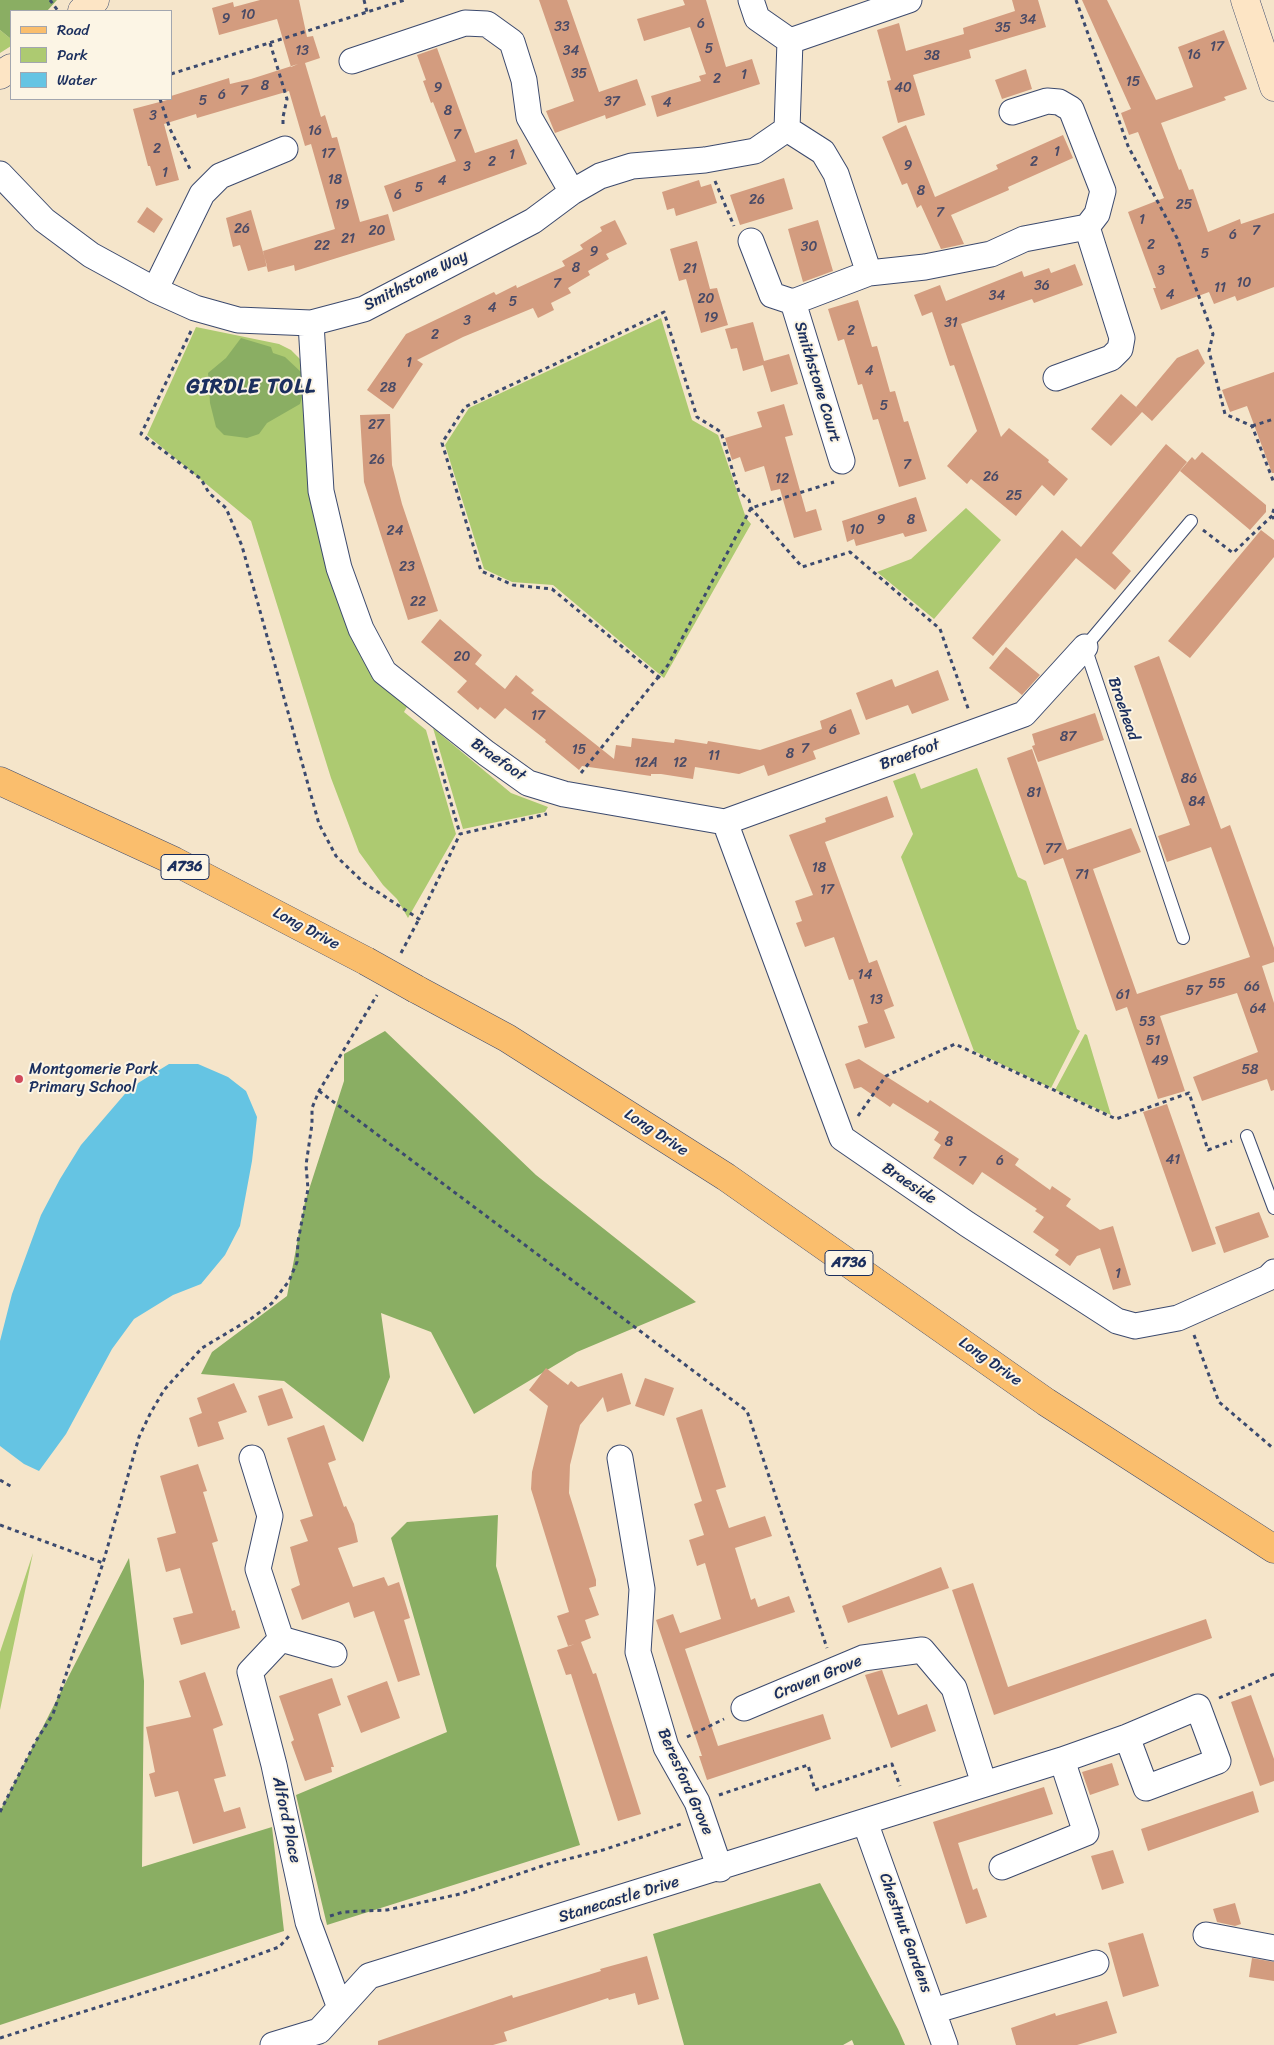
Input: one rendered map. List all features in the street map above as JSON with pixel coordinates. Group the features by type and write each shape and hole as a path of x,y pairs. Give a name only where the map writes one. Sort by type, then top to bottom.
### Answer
{"main road":[{"name":"Long Drive","path":"0,781 174,861 366,961 507,1038 726,1178 1046,1402 1274,1549"}],"street":[{"path":"83,10 95,0"},
{"path":"751,0 757,18 790,41"},
{"path":"790,41 909,0"},
{"path":"1245,0 1274,87"},
{"path":"352,61 465,23 486,24 512,42 524,80 529,117 572,192"},
{"path":"790,41 787,129 823,152 836,174 869,273"},
{"path":"1012,112 1047,101 1059,102 1071,109 1103,191 1097,214 1087,227 1122,338 1120,348 1112,358 1056,378"},
{"name":"Smithstone Way","path":"0,174 44,220 91,255 155,290 195,308 238,320 311,323 364,309 533,221 572,192 600,176 632,166 706,160 755,151 787,129"},
{"path":"155,290 202,194 220,176 285,149"},
{"name":"Smithstone Court","path":"751,241 772,295 793,302 869,273 925,267 991,254 1024,239 1087,227"},
{"name":"Smithstone Court","path":"793,302 842,461"},
{"name":"Braefoot","path":"311,323 321,491 339,568 361,629 384,672 429,709 528,783 564,794 726,822 1024,714 1085,647"},
{"path":"726,822 842,1138"},
{"name":"Braeside","path":"842,1138 967,1224 1117,1322 1135,1326 1178,1318 1268,1278 1274,1272"},
{"path":"252,1458 270,1516 258,1569 280,1639 334,1654"},
{"name":"Beresford Grove","path":"620,1458 642,1589 638,1652 666,1747 699,1809 720,1869"},
{"name":"Alford Place","path":"280,1639 250,1672 274,1765 308,1922 340,2008"},
{"name":"Craven Grove","path":"744,1708 863,1658 922,1650 954,1688 984,1784"},
{"path":"1127,1737 1146,1788 1218,1762 1198,1707"},
{"name":"Stanecastle Drive","path":"273,2045 319,2031 369,1976 720,1869 907,1807 1062,1760 1127,1737 1198,1707"},
{"path":"1002,1867 1086,1833 1062,1760"},
{"name":"Chestnut Gardens","path":"865,1822 945,2045"},
{"path":"1206,1935 1274,1948"},
{"path":"933,2011 1096,1963"}],"lane":[{"path":"1085,647 1191,521"},
{"name":"Braehead","path":"1085,647 1183,938"},
{"path":"1247,1136 1274,1208"}],"path":[{"path":"364,0 367,12"},
{"path":"172,74 405,0"},
{"path":"1076,0 1128,146 1177,238 1213,334 1209,351 1225,414 1252,426 1274,419"},
{"path":"270,43 287,99 283,117 285,149"},
{"path":"160,100 170,129 202,194"},
{"path":"706,160 737,233 751,241"},
{"path":"195,308 192,328 141,434 201,479 209,493 226,508 242,546 319,824 336,856 364,883 419,920"},
{"path":"660,678 552,589 513,585 481,571 442,443 465,407 664,312 697,417 721,432 739,492 748,500 752,508 802,567 850,552 940,629 977,731"},
{"path":"1252,426 1274,483"},
{"path":"460,834 508,825 557,812 564,794 660,678 752,508 835,482 842,461"},
{"path":"1274,509 1274,520"},
{"path":"1191,521 1233,553 1273,514"},
{"path":"400,954 419,920 460,834 428,725 429,709"},
{"path":"0,1812 36,1741 53,1714 103,1563 139,1436 164,1390 202,1348 252,1318 272,1303 289,1281 297,1262 298,1241 308,1189 306,1165 312,1124 312,1108 319,1091 330,1076 380,988"},
{"path":"842,1138 886,1076 955,1044 1116,1119 1189,1092 1208,1150 1247,1136"},
{"path":"319,1091 747,1411 834,1670"},
{"path":"1178,1318 1196,1338 1219,1402 1274,1450"},
{"path":"0,1480 12,1487"},
{"path":"0,1525 103,1563"},
{"path":"1198,1707 1274,1674"},
{"path":"666,1747 744,1708"},
{"path":"0,2038 219,1969 279,1947 296,1928 308,1922 343,1912 387,1910 460,1894 548,1864 603,1850 808,1765 815,1790 892,1764 907,1807"}],"green space":[{"path":"0,0 57,0 48,10 10,10 10,38 0,30"},
{"path":"0,30 10,38 10,47 0,53"},
{"path":"661,318 692,420 718,435 746,518 751,524 664,678 553,585 512,582 484,569 445,445 469,408"},
{"path":"196,327 279,344 291,350 300,359 307,383 315,503 408,705 404,712 426,730 456,834 408,918 397,899 383,885 359,852 331,778 251,521 147,435"},
{"path":"241,338 271,347 273,353 285,357 302,373 304,390 300,404 267,423 259,434 247,438 224,435 216,427 210,403 208,373 226,358"},
{"path":"966,508 1001,540 934,619 877,572 911,559"},
{"path":"433,728 511,793 548,807 545,812 463,829"},
{"path":"977,768 1018,877 1026,881 1077,1029 1080,1031 1051,1088 974,1051 901,857 913,834 893,781 915,773 921,789"},
{"path":"385,1031 536,1175 696,1302 577,1352 474,1414 431,1332 381,1313 390,1377 363,1442 284,1381 201,1374 212,1352 287,1296 305,1202 344,1081 344,1054"},
{"path":"1085,1034 1087,1035 1111,1115 1055,1090"},
{"path":"498,1515 496,1566 580,1845 327,1925 296,1795 447,1732 391,1538 407,1522"},
{"path":"33,1553 0,1710 0,1652"},
{"path":"129,1558 144,1681 142,1867 272,1827 284,1931 0,2025 0,1811"},
{"path":"820,1883 905,2045 854,2045 852,2040 843,2045 684,2045 653,1934"}],"water":[{"path":"169,1064 198,1064 228,1077 246,1091 257,1117 252,1161 240,1226 225,1255 201,1284 173,1295 134,1319 112,1349 66,1434 39,1471 24,1464 0,1446 0,1341 12,1294 41,1215 81,1145 130,1088"}],"building":[{"path":"260,0 299,0 307,37 313,36 320,58 305,63 321,117 325,115 332,138 337,137 360,222 388,214 395,240 295,271 294,265 268,272 263,251 335,229 311,144 305,146 289,91 197,118 196,114 164,124 179,180 156,186 150,166 148,166 133,109 172,100 172,96 229,78 230,84 291,66 277,19 219,35 212,8 233,2 234,7"},
{"path":"539,0 567,0 599,92 637,79 646,105 606,119 605,115 555,133 546,111 574,101"},
{"path":"683,0 706,0 726,67 752,59 760,84 657,117 651,96 701,81 699,76 706,74 690,27 644,41 637,19 685,5"},
{"path":"1012,0 1038,0 1046,27 969,50 971,58 913,75 925,115 898,123 887,81 891,80 877,30 899,23 906,51 964,34 963,28 1015,11"},
{"path":"1082,0 1107,0 1156,100 1193,87 1178,47 1224,30 1247,89 1224,97 1226,100 1161,123 1179,170 1181,169 1189,190 1193,189 1208,232 1240,219 1241,224 1274,213 1274,287 1237,301 1235,296 1214,304 1209,292 1161,310 1153,288 1156,288 1128,212 1164,198 1138,132 1129,135 1121,113 1131,109"},
{"path":"437,48 475,153 517,139 527,164 393,212 384,186 456,161 433,102 431,103 423,81 426,80 417,55"},
{"path":"1026,69 1032,89 1002,99 995,80"},
{"path":"906,125 935,197 998,169 996,165 1063,135 1073,158 1008,187 1009,190 951,215 964,244 941,249 921,205 917,208 907,183 902,185 882,137"},
{"path":"784,178 793,209 740,225 730,195"},
{"path":"699,180 701,187 711,184 717,203 676,216 674,208 667,210 662,192"},
{"path":"147,207 163,219 154,233 137,222"},
{"path":"251,210 267,266 248,271 240,245 233,247 226,218"},
{"path":"615,220 627,244 606,254 609,259 588,271 590,275 568,288 571,293 551,303 554,310 538,318 533,308 463,337 417,360 423,364 393,409 367,390 406,334 494,292 496,295 516,285 517,288 565,266 562,261 583,249 580,245 602,231 600,227"},
{"path":"818,220 833,271 803,282 788,229"},
{"path":"697,241 710,289 717,288 728,325 701,333 686,279 679,281 670,249"},
{"path":"1075,264 1083,285 1034,303 1032,299 961,324 1001,437 1009,428 1049,460 1048,462 1068,479 1054,496 1042,485 1016,516 971,479 967,484 947,466 977,431 954,365 950,366 932,312 922,316 914,295 940,285 946,301 1022,271 1024,277 1049,268 1051,273"},
{"path":"858,300 872,347 877,346 890,392 895,391 904,422 908,421 926,479 899,487 878,419 873,420 862,384 858,385 844,339 838,341 828,309"},
{"path":"753,322 764,361 789,354 798,384 771,392 763,365 743,371 737,348 731,349 725,329"},
{"path":"1198,349 1205,363 1152,421 1142,412 1111,446 1091,429 1121,394 1136,407 1177,358"},
{"path":"1274,372 1274,473 1272,473 1247,406 1230,412 1222,390"},
{"path":"784,404 793,435 785,437 806,512 816,509 822,530 794,538 780,489 771,491 764,466 745,472 740,457 732,460 725,438 762,427 757,412"},
{"path":"390,414 392,465 402,504 438,611 408,620 364,482 360,415"},
{"path":"1166,444 1187,462 1112,553 1131,571 1115,590 1076,558 993,656 972,638 1062,530 1081,547"},
{"path":"1202,452 1266,505 1266,512 1250,530 1180,471 1192,457 1195,460"},
{"path":"916,497 927,531 905,537 903,533 856,546 854,539 847,542 842,521"},
{"path":"1261,530 1274,540 1274,557 1190,658 1168,641"},
{"path":"440,619 482,655 475,664 505,689 516,675 534,690 531,693 614,759 616,745 631,747 632,738 674,743 675,739 707,744 708,741 760,750 822,729 820,721 851,709 860,734 813,751 816,759 768,776 764,765 739,774 695,767 693,779 661,774 651,774 651,776 582,766 579,770 545,742 546,740 505,708 495,719 480,707 478,710 457,692 467,681 421,642"},
{"path":"1006,647 1040,675 1022,695 989,668"},
{"path":"1159,656 1221,829 1230,825 1274,948 1274,962 1262,966 1274,1003 1274,1090 1271,1091 1267,1079 1202,1101 1193,1077 1258,1052 1237,993 1160,1016 1185,1091 1158,1099 1127,1007 1116,1011 1063,858 1044,865 1007,758 1032,749 1067,850 1131,828 1141,852 1093,869 1137,994 1250,957 1211,847 1167,862 1158,836 1190,825 1134,666"},
{"path":"938,670 949,700 912,714 908,705 866,720 856,693 892,679 895,687"},
{"path":"1095,713 1104,740 1038,762 1032,746 1035,745 1032,734"},
{"path":"887,796 894,817 825,842 869,963 877,960 894,1006 884,1010 895,1038 865,1048 858,1026 868,1023 853,979 849,980 834,937 805,947 796,923 802,921 795,901 813,895 789,835 826,822 825,818"},
{"path":"859,1059 928,1103 930,1100 1019,1159 1015,1165 1050,1190 1052,1186 1071,1199 1066,1206 1100,1230 1113,1226 1131,1285 1113,1290 1100,1248 1077,1256 1070,1266 1055,1255 1059,1250 1033,1232 1044,1217 1035,1211 1037,1209 982,1172 973,1185 933,1158 941,1145 934,1140 939,1132 893,1103 890,1107 861,1087 854,1089 845,1064"},
{"path":"1167,1104 1216,1244 1192,1252 1143,1112"},
{"path":"1259,1212 1269,1237 1224,1253 1215,1227"},
{"path":"546,1368 568,1385 571,1381 578,1387 622,1373 631,1404 607,1412 603,1397 580,1425 570,1465 569,1493 596,1580 596,1586 589,1588 599,1615 585,1620 591,1638 581,1642 593,1674 596,1673 641,1814 618,1821 571,1674 566,1675 557,1650 575,1644 568,1646 557,1616 569,1612 531,1489 532,1472 548,1406 529,1390"},
{"path":"645,1378 674,1388 664,1416 635,1406"},
{"path":"234,1383 247,1412 218,1422 224,1439 198,1447 189,1418 202,1413 197,1398"},
{"path":"282,1388 293,1418 268,1426 258,1396"},
{"path":"702,1409 726,1487 716,1490 729,1528 765,1516 772,1536 735,1548 751,1600 755,1598 758,1607 789,1596 795,1612 685,1649 718,1746 823,1714 831,1739 707,1780 699,1756 702,1756 656,1620 673,1614 680,1633 721,1619 705,1563 697,1566 689,1540 704,1535 694,1504 702,1501 676,1418"},
{"path":"324,1425 336,1460 328,1463 344,1507 346,1506 354,1524 358,1542 338,1548 353,1587 384,1577 388,1586 399,1582 410,1618 404,1620 420,1675 398,1682 374,1611 354,1618 349,1602 302,1620 291,1589 300,1585 290,1547 308,1541 300,1520 313,1516 287,1438"},
{"path":"198,1464 207,1491 203,1492 218,1541 212,1543 232,1611 235,1610 240,1628 181,1645 173,1618 193,1613 180,1568 166,1572 157,1538 176,1533 160,1476"},
{"path":"941,1567 949,1588 848,1623 842,1606"},
{"path":"973,1583 1008,1687 1206,1619 1212,1638 994,1715 952,1590"},
{"path":"882,1670 898,1715 927,1704 936,1731 891,1748 865,1675"},
{"path":"205,1672 223,1725 213,1729 226,1776 214,1779 224,1812 240,1807 246,1828 193,1844 178,1791 155,1797 149,1774 155,1772 146,1727 191,1717 179,1681"},
{"path":"332,1678 341,1705 318,1714 334,1767 331,1767 332,1772 305,1781 291,1742 294,1740 279,1696"},
{"path":"387,1681 400,1718 361,1733 347,1696"},
{"path":"1251,1695 1274,1759 1274,1781 1260,1786 1231,1702"},
{"path":"1112,1763 1119,1785 1090,1795 1082,1772"},
{"path":"1044,1787 1053,1814 958,1843 973,1890 977,1888 987,1917 966,1924 933,1822"},
{"path":"1253,1791 1259,1812 1148,1851 1141,1829"},
{"path":"1113,1850 1124,1883 1102,1890 1091,1856"},
{"path":"1235,1903 1241,1924 1235,1926 1217,1922 1213,1909"},
{"path":"1143,1933 1159,1986 1123,1997 1108,1943"},
{"path":"647,1956 659,1999 638,2005 635,1993 609,2000 608,1998 504,2032 507,2041 493,2045 378,2045 378,2041 512,1995 513,1998 601,1971 600,1969"},
{"path":"1252,1958 1274,1962 1274,1981 1249,1977"},
{"path":"1107,2001 1117,2033 1077,2045 1016,2045 1011,2028 1055,2013 1056,2016"}],"place":[{"name":"Montgomerie Park Primary School","path":"19,1079"}],"district":[{"name":"GIRDLE TOLL","path":"251,388"}]}
